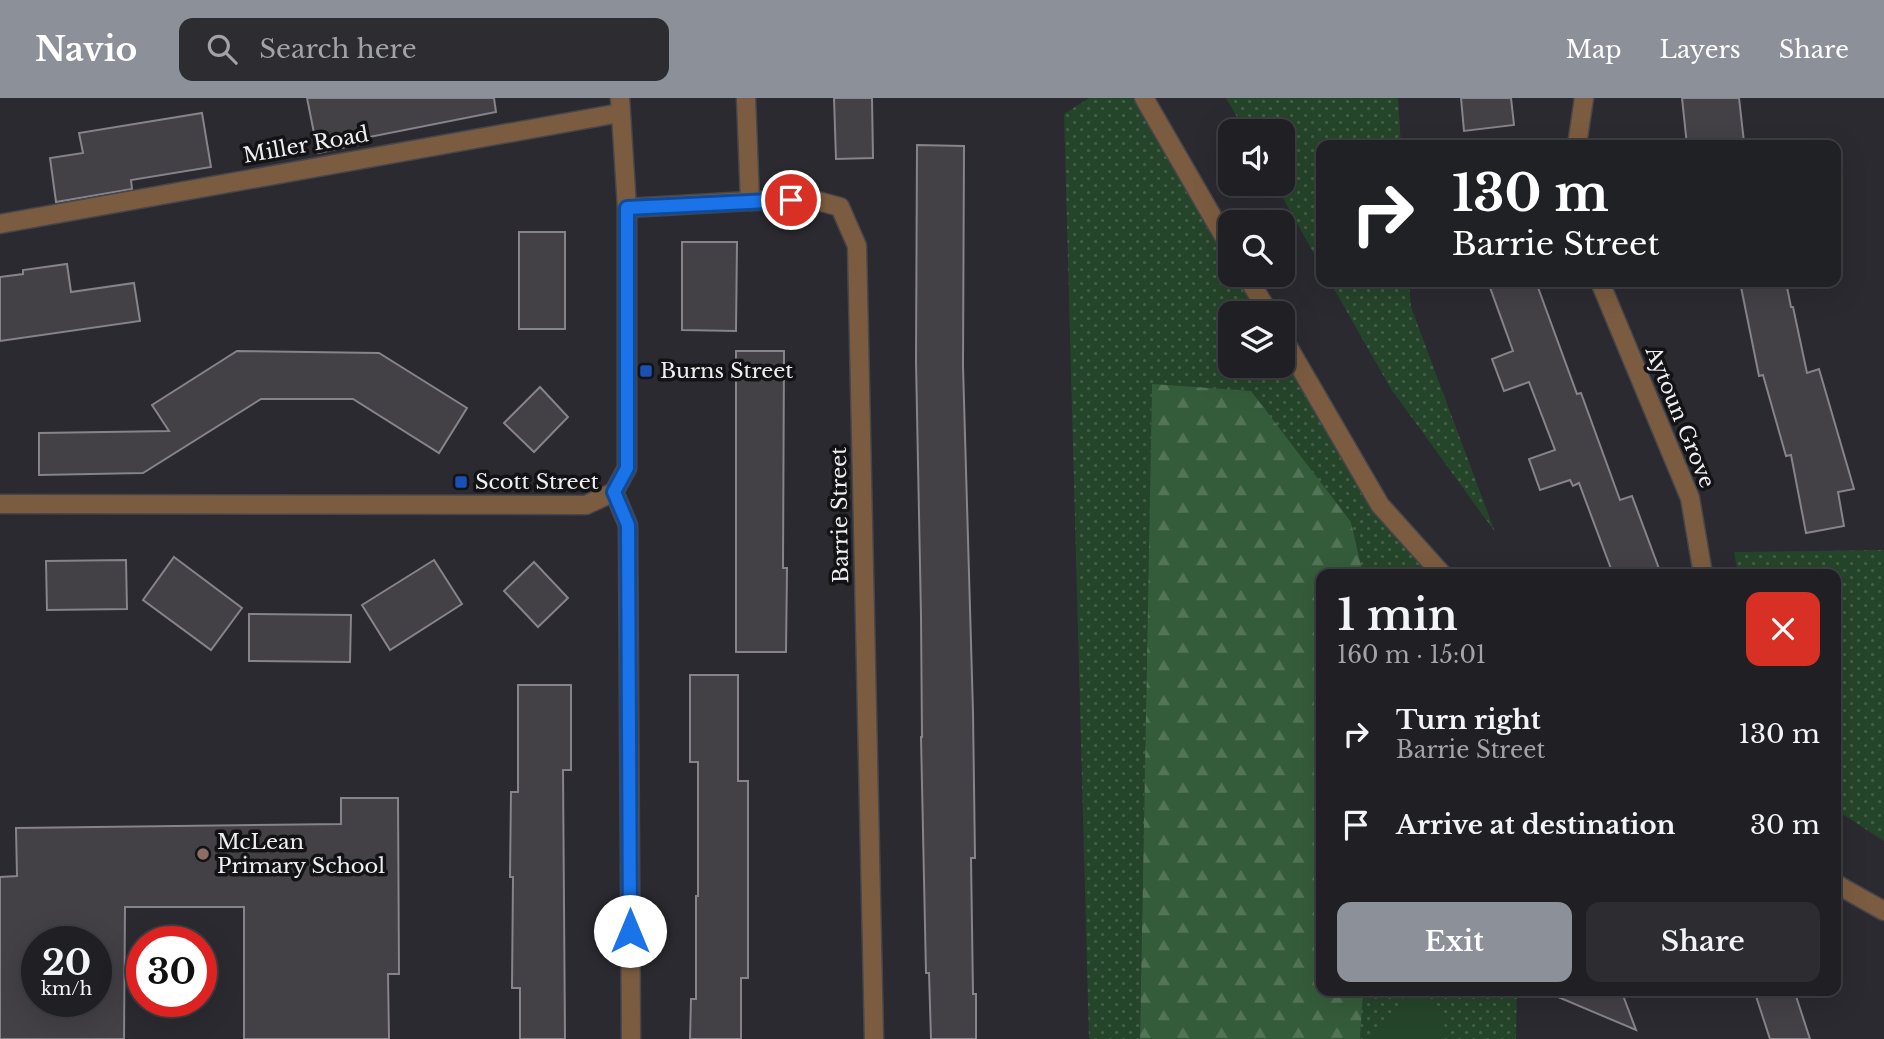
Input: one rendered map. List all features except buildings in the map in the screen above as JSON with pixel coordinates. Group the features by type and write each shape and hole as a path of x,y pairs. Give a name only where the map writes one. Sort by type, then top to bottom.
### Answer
{"street":[{"path":"746,98 750,201"},
{"path":"1144,98 1218,226"},
{"path":"1578,140 1584,98"},
{"path":"0,504 586,505 614,492 627,468 627,208 620,106"},
{"name":"Miller Road","path":"0,224 620,106"},
{"name":"Barrie Street","path":"627,208 811,200 840,207 858,246 874,1039"},
{"name":"Aytoun Grove","path":"1602,287 1690,498 1702,569"},
{"path":"1295,359 1380,505 1438,569"},
{"path":"614,492 628,525 631,1039"},
{"path":"1841,887 1884,911"}],"green space":[{"path":"1089,98 1144,98 1218,226 1218,287 1253,287 1262,301 1218,301 1218,378 1295,378 1295,359 1380,505 1438,569 1362,569 1351,522 1152,384 1140,1039 1089,1039 1064,114"},
{"path":"1226,98 1398,98 1401,140 1316,140 1316,257 1295,220 1295,210 1290,210 1282,196 1295,196 1295,119 1238,119"},
{"path":"1333,287 1409,287 1411,307 1495,532 1391,389"},
{"path":"1152,384 1251,391 1351,522 1362,569 1316,569 1316,996 1363,996 1360,1039 1140,1039"},
{"path":"1884,550 1884,841 1841,813 1841,569 1737,569 1734,552"},
{"path":"1362,996 1517,996 1516,1039 1360,1039"},
{"path":"1405,996 1419,996 1435,1004 1446,1030 1443,1039 1372,1039"}],"place":[{"name":"Burns Street","path":"646,371"},
{"name":"Scott Street","path":"461,482"},
{"name":"McLean Primary School","path":"203,854"}],"route":[{"path":"630,931 628,525 614,492 627,468 627,208 791,200"}]}
